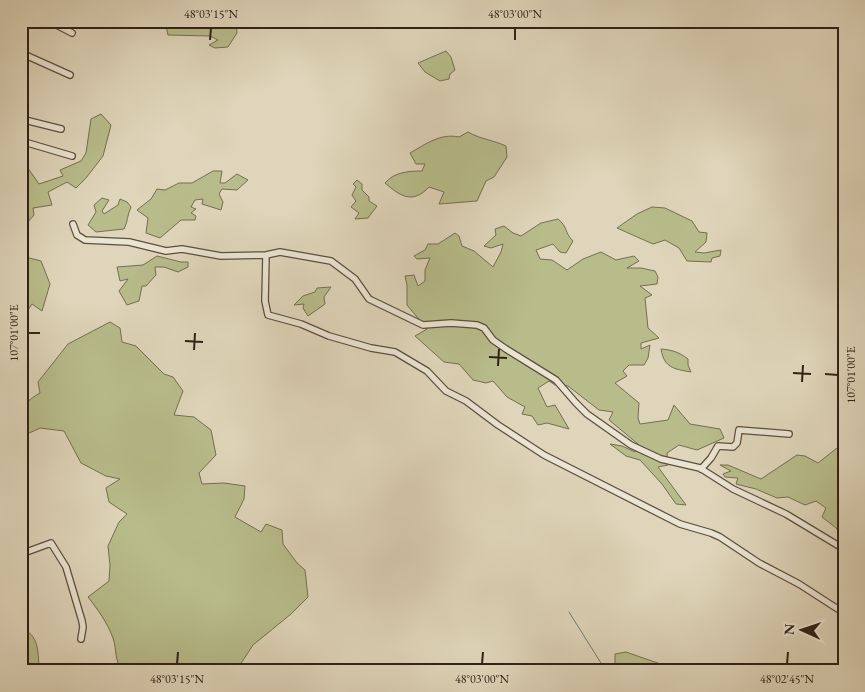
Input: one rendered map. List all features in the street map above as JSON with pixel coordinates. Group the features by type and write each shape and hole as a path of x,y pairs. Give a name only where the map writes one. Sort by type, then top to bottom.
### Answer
{"street":[{"path":"49,21 72,33"},
{"path":"21,53 70,75"},
{"path":"21,119 61,129"},
{"path":"21,141 72,156"},
{"path":"73,224 77,235 85,240 129,242 166,251 182,249 221,256 266,255 280,252 331,261 355,278 369,299 423,325 451,323 477,325 484,328 493,340 556,380 587,414 631,445 661,459 702,469 733,489 786,514 844,549"},
{"path":"266,255 265,301 268,315 301,324 329,336 371,348 395,352 426,371 446,391 466,401 544,454 591,477 616,493 680,524 720,537 759,563 799,584 844,613"},
{"path":"702,469 718,446 734,447 737,443 739,430 789,434"},
{"path":"21,554 51,543 69,574 82,621 81,639"}],"green space":[{"path":"168,21 236,21 237,33 228,47 215,48 209,45 218,40 210,36 168,35 166,26"},
{"path":"446,51 451,57 455,70 450,74 449,79 440,81 425,72 418,63"},
{"path":"101,114 111,125 103,156 76,188 67,182 48,192 52,205 33,208 34,215 21,230 21,158 39,184 63,176 60,170 81,161 86,153 91,119"},
{"path":"468,132 506,146 507,157 494,177 486,181 477,201 439,204 444,192 429,187 418,196 407,197 396,192 385,183 397,174 422,171 425,164 416,164 410,153 439,138 459,137"},
{"path":"213,171 222,171 220,183 225,183 237,174 248,180 237,190 222,189 219,194 223,202 221,210 202,204 203,199 195,200 191,207 196,209 191,213 196,216 195,220 181,220 160,238 146,233 148,218 137,210 151,199 157,189 165,190 179,183 192,183"},
{"path":"357,180 362,184 362,190 369,197 369,201 377,206 368,218 355,219 359,213 351,207 356,201 352,195 356,187 353,184"},
{"path":"102,198 109,200 102,211 104,214 118,205 120,199 127,202 131,207 124,229 96,232 88,225 96,212 94,205"},
{"path":"652,207 665,208 692,221 699,232 707,233 706,242 695,252 704,253 721,250 720,256 712,258 711,262 687,261 679,248 665,240 653,244 617,228 637,214"},
{"path":"558,219 573,241 566,253 560,252 553,244 536,250 540,259 552,260 567,270 583,259 601,252 616,260 634,256 639,261 627,268 655,271 658,277 657,284 640,286 652,295 645,298 648,328 659,338 641,343 641,349 650,345 648,358 644,365 629,365 623,371 627,376 615,383 639,403 638,418 640,424 668,420 674,405 690,424 720,429 724,438 697,450 679,445 667,453 668,465 658,467 686,505 676,504 662,484 640,460 626,456 610,444 622,446 635,452 638,444 609,420 613,412 599,410 568,386 555,385 549,381 538,388 547,407 555,405 569,429 547,423 538,425 532,416 522,414 525,407 507,397 493,381 486,383 473,380 459,364 444,362 415,336 427,329 407,305 405,276 414,275 418,286 425,281 425,270 430,258 417,259 414,256 425,250 428,244 438,244 455,233 459,236 462,246 474,251 493,267 503,244 491,248 484,246 496,235 495,229 504,226 521,236 541,223"},
{"path":"21,254 22,256 41,261 50,284 42,311 32,304 24,316 21,330"},
{"path":"157,256 188,262 188,267 178,272 164,267 155,267 156,275 146,286 142,286 139,301 127,305 119,291 128,279 120,281 117,267 143,265"},
{"path":"331,287 324,297 325,304 308,316 303,308 304,304 294,305 303,296 315,292 317,288"},
{"path":"110,322 120,328 122,342 136,346 164,374 173,377 183,391 174,415 194,417 211,430 216,455 199,473 202,484 224,483 245,486 244,499 235,517 261,532 266,524 282,530 283,544 297,563 305,570 308,597 291,614 253,645 236,671 123,671 118,664 111,632 88,597 109,581 108,546 119,522 127,514 109,502 106,488 120,479 106,476 81,463 64,431 40,428 25,435 21,431 23,408 29,400 40,393 38,382 68,344"},
{"path":"661,349 675,352 688,359 691,372 680,370 667,364"},
{"path":"837,448 844,451 844,537 822,517 826,508 816,501 805,505 788,497 777,498 756,489 736,484 738,478 725,477 723,474 731,471 720,465 728,465 761,479 797,455 805,456 818,463"},
{"path":"21,628 27,631 34,639 38,650 39,668 54,667 51,671 21,671"},
{"path":"626,652 677,671 615,671 615,654"}],"waterway":[{"path":"569,612 606,671"}]}
